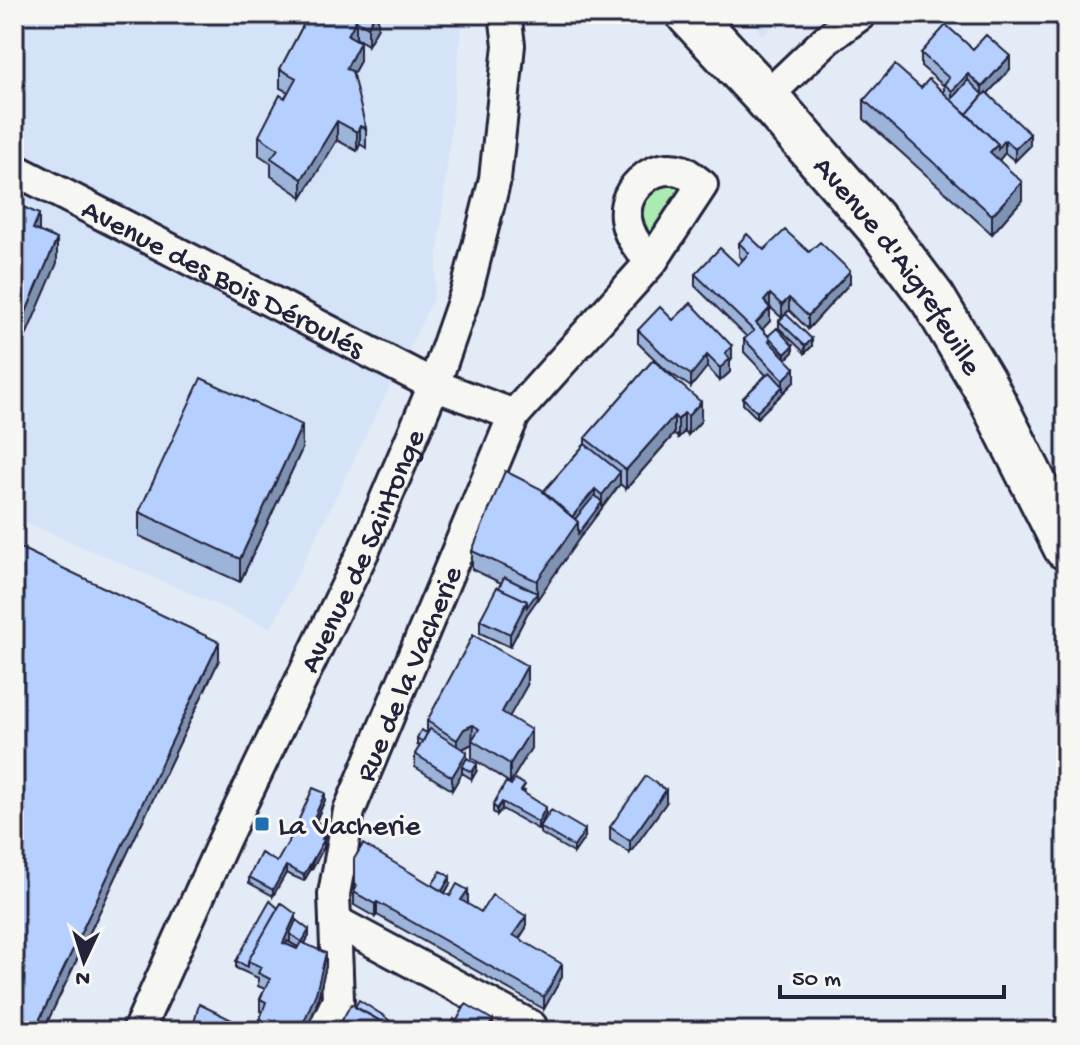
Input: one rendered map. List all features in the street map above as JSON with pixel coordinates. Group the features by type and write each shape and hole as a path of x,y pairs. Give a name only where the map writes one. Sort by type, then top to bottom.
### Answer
{"main road":[{"name":"Avenue d'Aigrefeuille","path":"689,14 879,227 933,299 985,386 1066,547"}],"street":[{"name":"Avenue de Saintonge","path":"138,1031 224,840 364,550 434,385 467,290 495,179 509,45 505,14"},
{"name":"Avenue de Saintonge","path":"509,45 522,14"},
{"path":"766,97 827,39 861,14"},
{"name":"Avenue des Bois Déroulés","path":"14,169 434,385"},
{"name":"Rue de la Vacherie","path":"323,1031 338,1000 334,894 349,811 514,415 652,261"},
{"path":"434,385 514,415"},
{"path":"335,921 531,1026 531,1031"}],"shaded area":[{"path":"14,14 463,14 433,299 271,628 14,517"},
{"path":"746,14 789,14 762,35"}],"green space":[{"path":"675,181 682,196 659,233 649,237 644,234 638,204 645,189"}],"building":[{"path":"309,14 375,14 368,27 356,20 348,35 360,42 346,69 352,71 366,129 360,126 357,132 337,121 302,179 271,158 278,149 259,136 280,95 285,98 296,78 280,69"},
{"path":"946,25 973,49 986,35 1010,56 982,87 968,74 952,91 944,84 949,78 921,53"},
{"path":"895,65 921,88 929,79 998,144 990,152 1022,182 992,215 864,100"},
{"path":"968,80 983,95 967,114 951,100"},
{"path":"986,92 1030,134 1015,149 1005,140 998,149 998,144 967,114"},
{"path":"14,203 39,214 33,229 57,239 14,340"},
{"path":"785,230 809,252 820,242 850,271 808,316 789,298 782,305 770,294 764,301 770,308 756,323 795,368 783,380 744,339 754,331 695,274 720,248 738,265 749,253 739,243 747,234 764,250"},
{"path":"691,303 732,346 725,353 730,359 720,368 707,355 691,375 667,358 638,330 660,307 673,320"},
{"path":"786,314 812,339 805,346 779,321"},
{"path":"777,328 793,346 785,354 768,336"},
{"path":"653,360 701,402 688,416 684,413 678,420 674,416 626,470 585,438"},
{"path":"770,372 783,386 757,412 743,398"},
{"path":"201,378 302,425 240,559 139,512"},
{"path":"585,444 620,472 602,495 595,489 572,517 543,492"},
{"path":"505,471 541,489 578,522 537,581 472,551"},
{"path":"595,495 602,502 578,534 575,519"},
{"path":"14,545 219,642 37,1025 14,1014"},
{"path":"504,577 537,593 527,607 527,601 499,588"},
{"path":"497,587 527,601 510,634 480,620"},
{"path":"473,635 527,666 502,712 531,730 510,764 472,740 479,729 473,725 464,729 457,740 427,721"},
{"path":"430,729 467,752 452,777 415,754"},
{"path":"421,730 427,733 423,742 417,738"},
{"path":"467,758 477,764 472,772 462,767"},
{"path":"646,776 666,790 630,841 610,827"},
{"path":"515,779 525,785 521,791 546,807 538,822 502,802 497,809 493,805 506,782 511,785"},
{"path":"313,788 325,793 313,820 328,828 304,875 286,866 273,890 249,877 261,853 277,862"},
{"path":"551,810 585,830 574,847 540,827"},
{"path":"363,844 450,896 457,884 468,890 461,900 481,912 492,895 526,916 513,935 562,964 544,997 354,892 357,886 354,884 354,859"},
{"path":"441,871 450,877 442,891 432,885"},
{"path":"270,901 278,908 248,961 248,967 236,961"},
{"path":"281,903 296,914 283,943 297,949 301,942 326,953 316,993 300,1031 259,1031 264,1021 260,1019 266,1002 260,999 270,979 258,973 261,967 248,961"},
{"path":"296,920 309,930 302,942 290,934"},
{"path":"359,1000 384,1016 402,1031 355,1007"},
{"path":"199,1004 246,1027 244,1031 203,1031 193,1027"},
{"path":"351,1004 398,1031 336,1031"},
{"path":"466,1004 493,1020 486,1031 451,1031"}],"place":[{"name":"La Vacherie","path":"262,824"}]}
